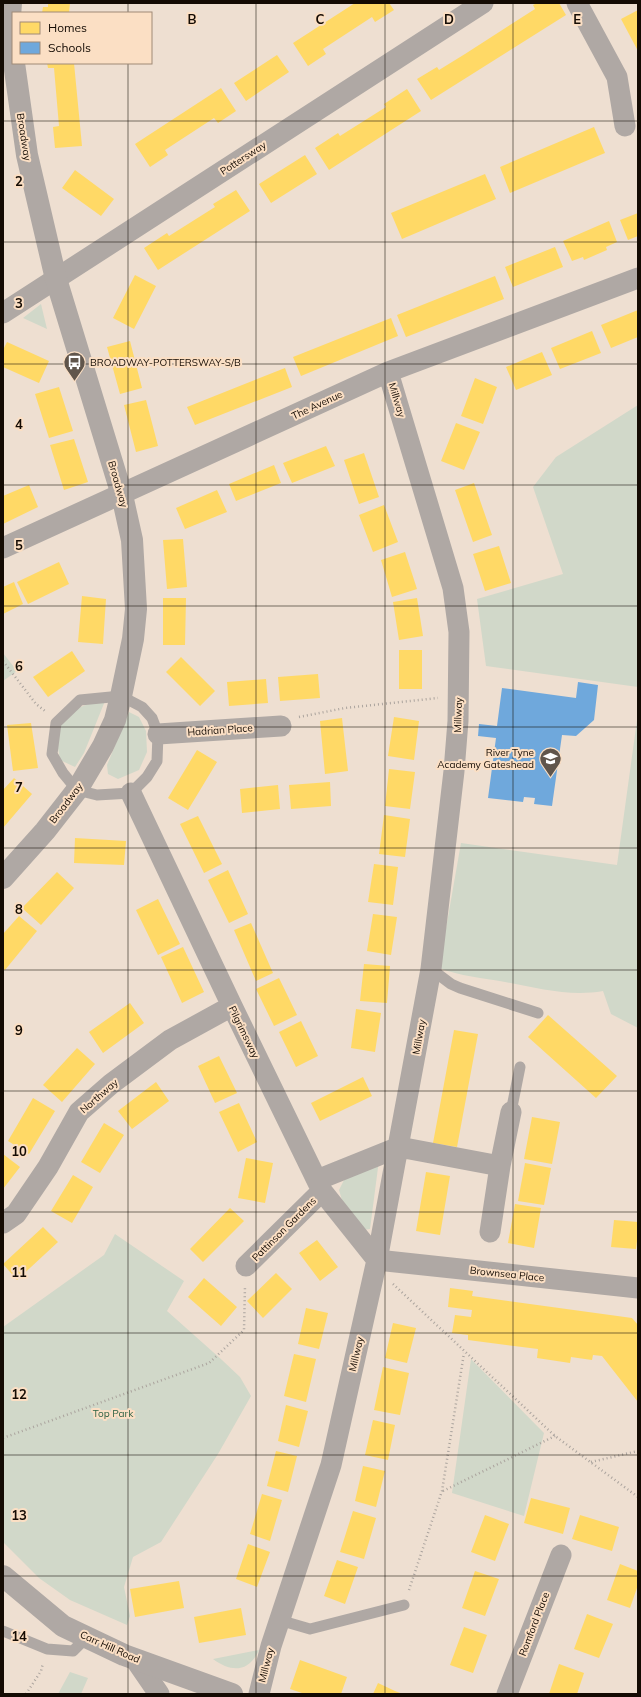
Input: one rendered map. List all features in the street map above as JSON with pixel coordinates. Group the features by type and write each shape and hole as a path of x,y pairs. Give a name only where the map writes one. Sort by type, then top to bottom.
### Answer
{"street":[{"path":"11,3 9,30 12,52"},
{"name":"Pottersway","path":"3,313 484,3"},
{"path":"577,3 617,77 625,126"},
{"name":"Broadway","path":"3,878 45,831 78,790 103,746 115,720 133,639 136,609 132,540 122,495 56,279 26,155 14,64"},
{"name":"The Avenue","path":"3,548 122,495 388,372 638,278"},
{"name":"Millway","path":"259,1694 279,1620 331,1465 377,1260 431,969 454,771 459,697 459,632 453,588 388,372"},
{"name":"Hadrian Place","path":"158,734 281,726"},
{"name":"Pilgrimsway","path":"131,793 319,1185 377,1260"},
{"name":"Northway","path":"3,1223 16,1214 48,1167 79,1112 111,1084 170,1040 232,1006"},
{"path":"490,1232 500,1166 511,1112"},
{"path":"319,1185 399,1147 500,1166"},
{"name":"Pattinson Gardens","path":"246,1266 319,1185"},
{"name":"Brownsea Place","path":"377,1260 638,1288"},
{"name":"Romford Place","path":"507,1694 561,1555"},
{"name":"Carr Hill Road","path":"3,1576 63,1626 135,1659 232,1694"},
{"path":"135,1659 159,1694"}],"lane":[{"path":"120,696 142,707 152,718 158,734 157,761 147,777 131,793 97,795 78,790 62,773 52,754 56,723 80,700 120,696"},
{"path":"431,969 451,984 460,988 538,1013"},
{"path":"511,1112 520,1067"},
{"path":"279,1620 310,1629 404,1605"},
{"path":"3,1631 47,1649 73,1651 87,1637"}],"path":[{"path":"3,661 36,704 56,723"},
{"path":"281,726 303,716 345,708 459,697"},
{"path":"377,1260 394,1285 555,1436 638,1497"},
{"path":"3,1438 209,1363 244,1330 246,1266"},
{"path":"404,1605 442,1491 464,1352"},
{"path":"442,1491 555,1436"},
{"path":"591,1462 638,1451"},
{"path":"26,1694 41,1671 47,1649"}],"green space":[{"path":"41,304 47,329 23,318"},
{"path":"638,405 638,687 486,666 477,599 563,574 533,487 556,457"},
{"path":"3,653 17,671 3,681"},
{"path":"105,701 84,753 75,767 60,760 57,738 62,722 67,716 81,707 88,704"},
{"path":"129,712 139,717 146,731 147,752 139,770 118,779 108,774 107,765"},
{"path":"638,713 638,1028 611,1014 603,991 578,993 554,991 463,975 439,968 461,843 617,865"},
{"path":"379,1160 370,1229 363,1230 342,1200 339,1190 345,1178"},
{"name":"Top Park","path":"115,1234 184,1281 167,1311 240,1377 251,1396 218,1454 161,1542 133,1557 124,1587 130,1616 127,1625 70,1600 39,1578 3,1542 3,1327 104,1255"},
{"path":"471,1359 544,1433 524,1516 452,1493"},
{"path":"259,1650 250,1663 239,1668 227,1667 213,1659"},
{"path":"70,1672 88,1678 81,1694 58,1694"}],"building: Homes":[{"path":"48,3 70,3 69,12 42,12 43,7 48,7"},
{"path":"355,3 389,3 394,10 375,22 372,17 323,49 326,54 308,66 293,43"},
{"path":"537,3 559,3 566,15 431,100 417,79 437,67 439,70 465,54 535,9 533,5"},
{"path":"638,10 638,51 621,19"},
{"path":"277,55 289,72 246,101 234,83"},
{"path":"47,64 74,64 82,146 55,148 53,127 59,126 54,68 48,68"},
{"path":"221,88 236,111 218,123 214,118 165,150 168,155 150,167 135,144"},
{"path":"407,89 421,111 329,170 315,148 338,133 340,136 386,107 384,104"},
{"path":"594,127 605,153 510,193 500,167"},
{"path":"305,155 317,174 271,203 259,184"},
{"path":"75,170 114,199 101,216 62,188"},
{"path":"485,174 496,199 402,239 391,213"},
{"path":"236,190 250,211 158,270 144,248 167,233 169,236 215,207 213,204"},
{"path":"638,213 638,236 628,240 620,220"},
{"path":"609,221 617,242 606,247 607,250 584,260 583,257 572,261 563,241"},
{"path":"555,247 563,267 513,287 505,267"},
{"path":"135,275 156,286 134,329 113,318"},
{"path":"495,276 504,299 406,337 397,315"},
{"path":"638,310 638,337 611,348 601,325"},
{"path":"391,318 398,336 301,376 293,357"},
{"path":"592,331 601,353 560,369 551,348"},
{"path":"130,341 142,388 120,394 107,347"},
{"path":"7,342 49,361 39,383 3,367 3,350"},
{"path":"542,352 552,375 516,390 506,367"},
{"path":"285,368 292,387 195,425 187,407"},
{"path":"475,378 497,387 483,424 461,416"},
{"path":"59,387 73,431 49,438 35,394"},
{"path":"146,400 158,446 136,452 124,405"},
{"path":"456,423 480,432 464,470 441,461"},
{"path":"74,439 88,482 64,490 50,445"},
{"path":"326,446 335,466 292,483 283,463"},
{"path":"364,453 379,497 359,504 344,460"},
{"path":"274,465 281,483 236,501 229,484"},
{"path":"474,483 492,535 473,542 455,490"},
{"path":"29,485 38,507 3,524 3,496"},
{"path":"217,490 227,512 185,529 176,508"},
{"path":"384,505 398,542 373,552 359,515"},
{"path":"183,539 187,587 167,589 163,540"},
{"path":"499,546 511,583 485,591 473,554"},
{"path":"405,552 417,589 392,597 381,560"},
{"path":"59,562 69,584 28,604 17,582"},
{"path":"14,582 23,604 3,614 3,587"},
{"path":"82,596 106,599 103,644 78,642"},
{"path":"163,598 186,598 185,645 163,645"},
{"path":"417,598 423,636 399,640 393,602"},
{"path":"399,650 422,650 422,689 399,689"},
{"path":"72,651 85,671 48,697 33,677"},
{"path":"181,657 215,691 200,706 166,672"},
{"path":"318,674 320,698 280,701 278,677"},
{"path":"266,679 268,703 229,706 227,682"},
{"path":"394,717 419,721 414,760 388,756"},
{"path":"342,718 348,771 325,774 320,721"},
{"path":"31,723 38,768 13,771 7,725"},
{"path":"197,750 217,762 188,810 168,798"},
{"path":"389,769 415,772 410,809 385,806"},
{"path":"14,778 32,794 3,828 3,790"},
{"path":"330,782 331,806 291,809 289,785"},
{"path":"278,785 280,809 242,813 240,789"},
{"path":"384,815 410,819 405,857 379,854"},
{"path":"198,816 222,864 204,873 180,824"},
{"path":"75,838 126,841 124,865 74,863"},
{"path":"374,864 398,867 393,905 368,902"},
{"path":"228,870 248,914 229,923 208,880"},
{"path":"57,872 74,888 41,925 22,908"},
{"path":"158,899 180,944 158,955 136,910"},
{"path":"373,914 397,917 391,955 367,951"},
{"path":"19,916 37,931 5,970 3,968 3,934"},
{"path":"251,923 273,973 256,981 234,930"},
{"path":"183,947 204,992 182,1003 161,957"},
{"path":"364,964 390,966 387,1003 360,1001"},
{"path":"279,978 297,1015 274,1026 256,989"},
{"path":"130,1003 144,1023 103,1053 89,1032"},
{"path":"356,1009 381,1013 375,1052 351,1048"},
{"path":"548,1015 617,1076 596,1098 528,1037"},
{"path":"301,1021 318,1056 296,1067 279,1032"},
{"path":"454,1030 478,1034 457,1147 433,1143"},
{"path":"77,1048 95,1064 62,1102 43,1085"},
{"path":"219,1056 237,1093 215,1103 198,1066"},
{"path":"363,1077 372,1096 320,1121 311,1103"},
{"path":"156,1082 169,1101 132,1129 118,1111"},
{"path":"33,1098 55,1111 29,1154 8,1141"},
{"path":"239,1103 257,1142 238,1152 219,1112"},
{"path":"532,1117 560,1122 552,1164 524,1159"},
{"path":"104,1123 124,1135 100,1173 81,1162"},
{"path":"3,1154 20,1167 3,1189"},
{"path":"246,1158 273,1163 265,1203 238,1198"},
{"path":"525,1163 551,1168 544,1205 518,1201"},
{"path":"426,1172 450,1176 440,1235 416,1231"},
{"path":"73,1175 93,1187 72,1223 51,1211"},
{"path":"515,1204 541,1208 534,1248 508,1243"},
{"path":"230,1208 244,1221 203,1262 190,1249"},
{"path":"614,1220 638,1222 638,1241 636,1249 611,1247"},
{"path":"43,1227 58,1242 17,1280 3,1264"},
{"path":"317,1240 338,1267 320,1281 299,1253"},
{"path":"276,1273 292,1289 263,1318 247,1301"},
{"path":"204,1278 237,1307 221,1326 188,1297"},
{"path":"450,1288 473,1291 472,1296 632,1318 638,1325 638,1402 602,1356 593,1355 592,1360 571,1357 570,1363 537,1358 538,1349 468,1340 468,1335 452,1333 455,1315 471,1317 472,1310 448,1307"},
{"path":"306,1308 328,1313 319,1349 298,1344"},
{"path":"393,1323 416,1328 407,1363 385,1358"},
{"path":"294,1354 316,1359 306,1402 284,1396"},
{"path":"383,1367 409,1373 400,1415 374,1410"},
{"path":"286,1405 308,1411 299,1447 278,1441"},
{"path":"373,1420 395,1425 388,1460 365,1455"},
{"path":"276,1451 297,1456 288,1492 267,1486"},
{"path":"363,1466 385,1471 376,1507 355,1501"},
{"path":"262,1494 282,1500 270,1541 250,1534"},
{"path":"531,1498 570,1508 563,1534 524,1523"},
{"path":"353,1511 376,1518 364,1559 340,1552"},
{"path":"485,1515 509,1524 495,1561 471,1552"},
{"path":"580,1515 619,1527 612,1551 572,1539"},
{"path":"248,1544 270,1552 257,1587 236,1579"},
{"path":"337,1560 358,1567 345,1604 324,1596"},
{"path":"620,1564 638,1571 638,1585 630,1608 607,1600"},
{"path":"475,1571 499,1579 485,1616 462,1608"},
{"path":"179,1581 184,1608 135,1617 130,1589"},
{"path":"241,1608 246,1635 199,1643 194,1617"},
{"path":"587,1614 613,1624 599,1658 574,1649"},
{"path":"464,1627 487,1635 473,1673 450,1665"},
{"path":"300,1660 347,1677 341,1694 305,1694 290,1689"},
{"path":"559,1664 584,1673 577,1694 549,1694"},
{"path":"378,1683 395,1691 403,1694 373,1694"}],"building: Schools":[{"path":"578,682 598,685 594,720 576,736 562,735 552,806 534,804 535,798 524,797 523,802 488,798 496,738 478,736 479,724 497,726 502,688 576,698"}],"place":[{"name":"BROADWAY-POTTERSWAY-S/B","path":"74,382"},
{"name":"River Tyne Academy Gateshead","path":"550,778"}]}
